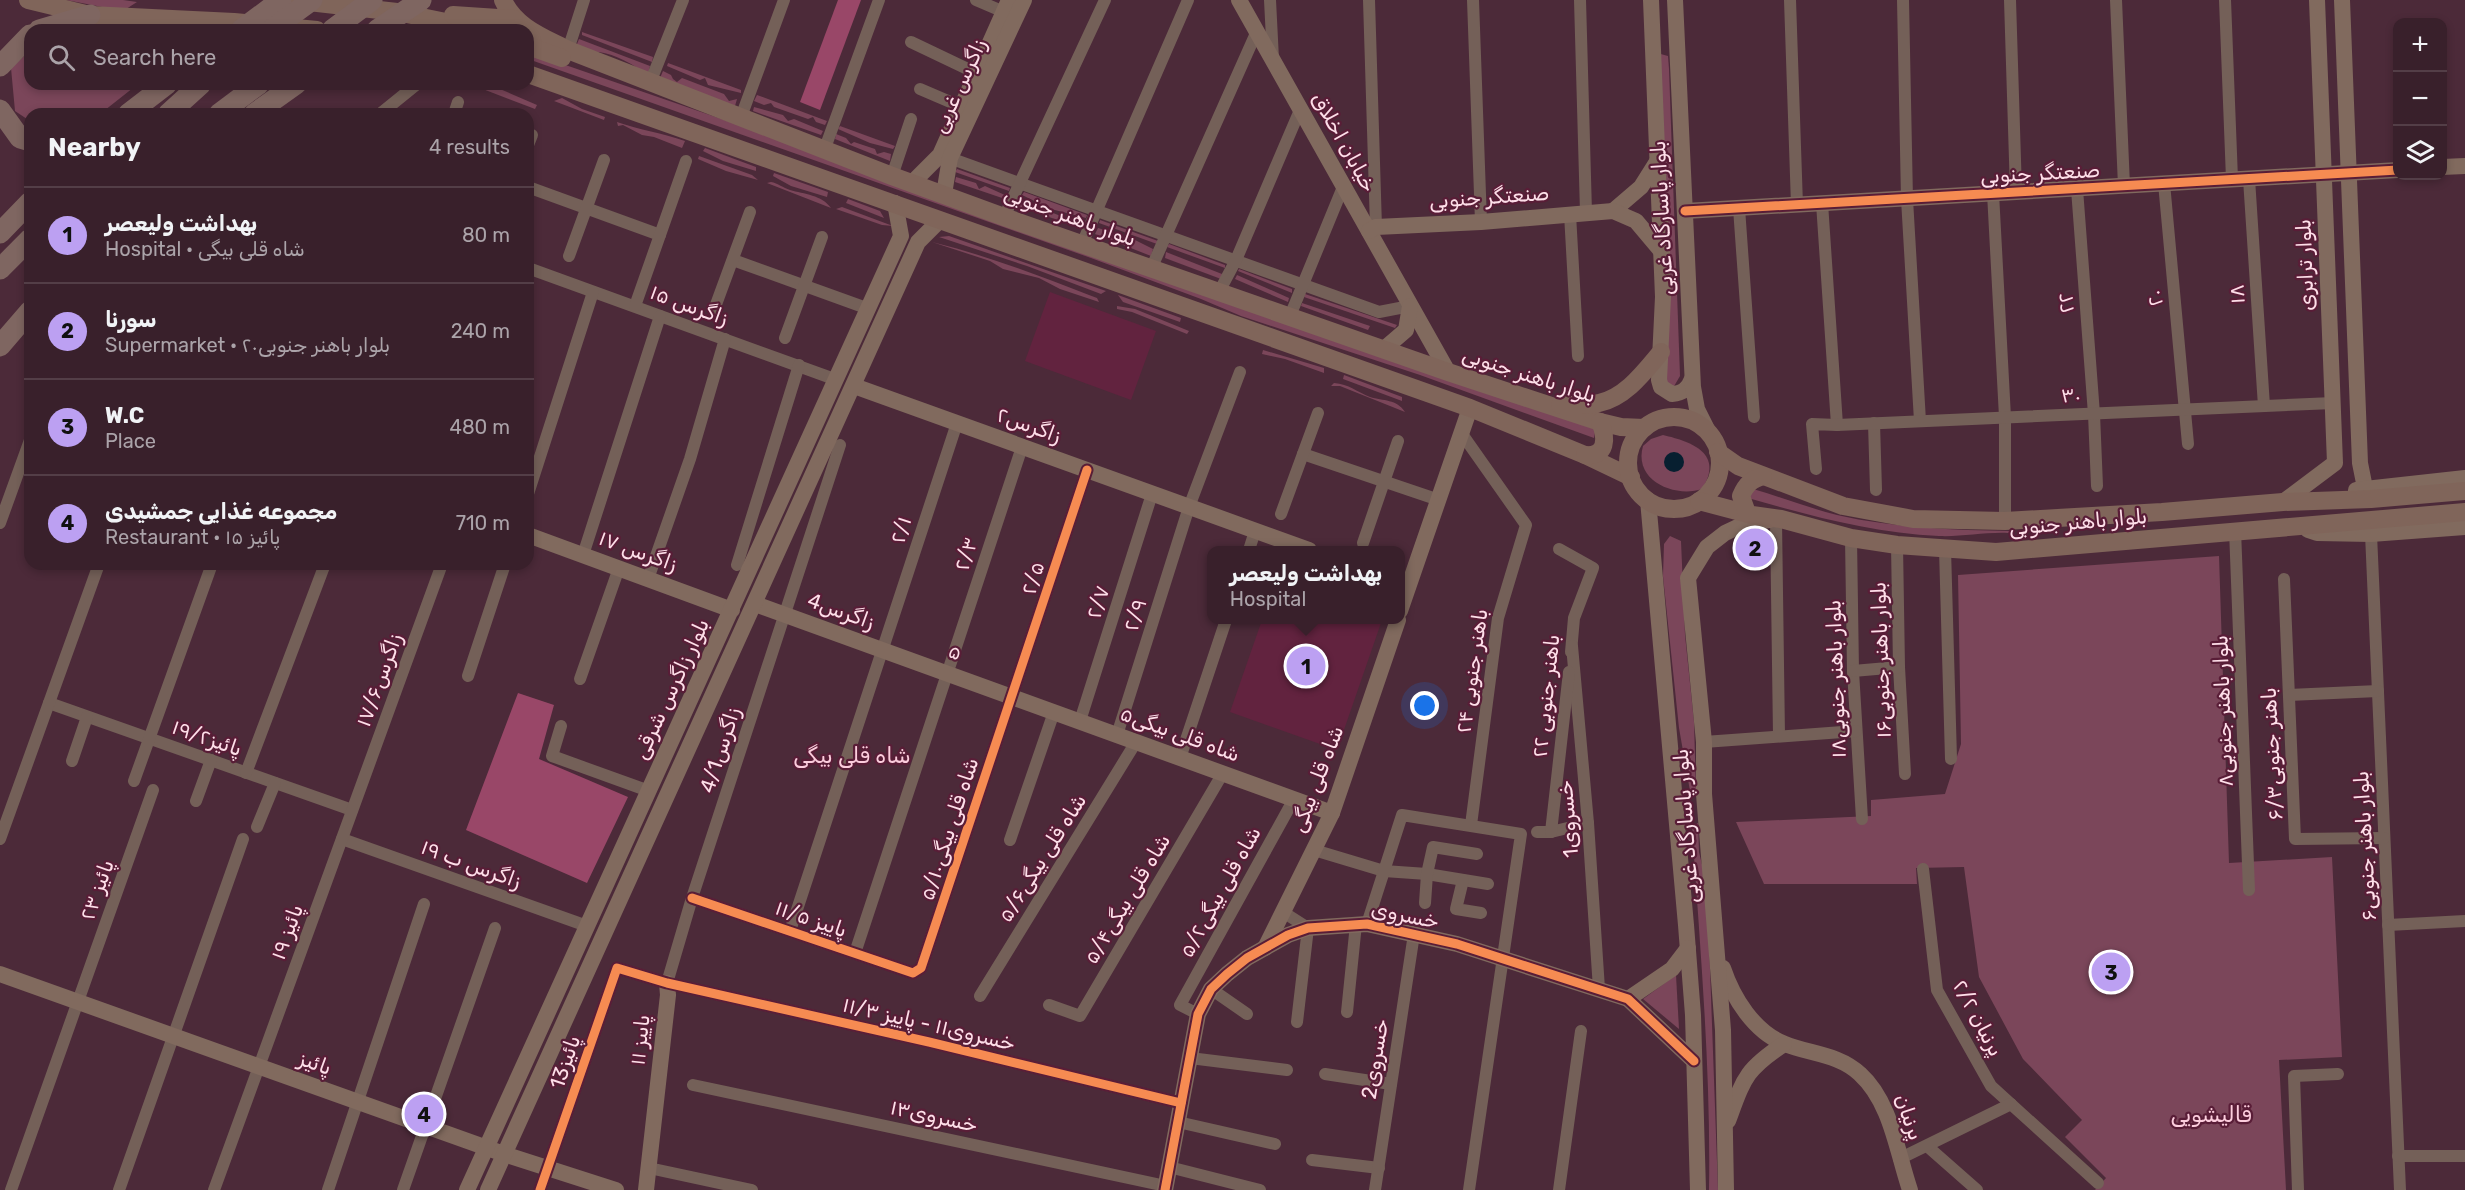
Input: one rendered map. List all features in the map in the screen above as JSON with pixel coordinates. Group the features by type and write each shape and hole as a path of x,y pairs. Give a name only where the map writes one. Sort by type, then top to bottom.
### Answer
{"highway":[{"path":"251,24 273,10 312,0"},
{"path":"340,24 372,0"},
{"path":"386,24 421,0"},
{"path":"59,24 90,15"},
{"path":"0,66 24,41"},
{"path":"136,108 159,90"},
{"path":"175,108 194,90"},
{"path":"227,108 251,90"},
{"path":"262,108 288,90"},
{"path":"0,110 20,138 24,139"},
{"path":"0,233 24,208"},
{"path":"0,269 24,245"},
{"path":"0,346 24,319"}],"main road":[{"path":"28,0 90,15 254,24"},
{"path":"291,0 398,12 456,24"},
{"name":"بلوار باهنر جنوبی","path":"503,0 514,19 521,24"},
{"path":"435,24 440,18 453,15 514,19"},
{"name":"بلوار باهنر جنوبی","path":"534,33 568,50 650,83 1004,217 1551,406 1621,427 1644,428"},
{"path":"534,48 657,93 765,126"},
{"path":"534,68 674,117 756,154"},
{"path":"534,76 612,106 756,154 1470,408 1631,477"},
{"path":"1551,406 1599,403 1619,395 1661,352"},
{"path":"1673,417 1686,418 1698,423 1708,431 1718,452 1719,474 1708,494 1687,507 1673,508 1660,506 1648,500 1638,491 1631,477 1629,461 1633,442 1644,428 1661,419 1673,417"},
{"path":"1584,455 1592,456 1600,452 1604,446 1605,438 1600,422"},
{"name":"بلوار باهنر جنوبی","path":"1718,452 1738,466 1843,506 1913,519 2005,521 2162,512 2310,500 2371,499 2465,491"},
{"path":"1747,513 1741,496 1746,485 1762,476"},
{"name":"بلوار باهنر جنوبی","path":"1699,501 1851,538 1897,545 1996,552 2465,512"}],"street":[{"path":"568,50 584,0"},
{"path":"650,83 683,0"},
{"path":"741,117 784,0"},
{"path":"825,148 879,0"},
{"path":"976,0 1006,6"},
{"name":"زاگرس غربی","path":"912,183 945,156 1024,0"},
{"path":"1004,217 1105,0"},
{"path":"1082,244 1188,0"},
{"name":"خیابان اخلاق","path":"1239,0 1343,187 1372,229 1410,306 1448,372"},
{"path":"1270,0 1273,61"},
{"path":"1369,0 1372,229"},
{"path":"1473,0 1481,222"},
{"path":"1578,356 1580,0"},
{"name":"بلوار پاسارگاد غربی","path":"1651,0 1662,252 1659,380 1661,387 1671,394 1681,393 1689,387 1692,378"},
{"name":"بلوار پاسارگاد غربی","path":"1675,0 1692,378 1697,409 1708,431"},
{"path":"1790,0 1797,205"},
{"path":"1903,0 1907,199 1920,421"},
{"path":"2010,0 2016,192"},
{"path":"2116,0 2124,186"},
{"path":"2224,0 2232,180"},
{"name":"بلوار ترابری","path":"2317,0 2335,464"},
{"path":"2342,0 2360,463 2366,488"},
{"name":"زاگرس غربی","path":"944,194 945,156 962,107 1006,6"},
{"path":"1151,269 1257,31"},
{"path":"911,42 976,73"},
{"path":"1653,47 1677,46"},
{"path":"920,89 962,107"},
{"path":"390,108 410,90"},
{"path":"1219,292 1236,260 1300,110"},
{"path":"892,176 911,119"},
{"path":"945,156 1379,312 1410,306 1406,330 1384,349"},
{"path":"569,256 604,160"},
{"path":"1658,160 1641,187 1613,210 1636,221 1662,252"},
{"path":"635,306 686,161"},
{"path":"2447,167 2465,166"},
{"name":"صنعتگر جنوبی","path":"1685,212 2393,170"},
{"name":"۱۸","path":"2249,178 2264,406"},
{"name":"۲۰","path":"2164,183 2188,444"},
{"path":"1290,316 1343,187"},
{"path":"534,189 660,235"},
{"name":"۲۲","path":"2077,189 2094,414 2097,486"},
{"path":"1993,194 2005,417 2005,521"},
{"path":"895,203 901,236 911,233 918,242"},
{"path":"1822,203 1837,425"},
{"path":"1739,208 1754,417"},
{"name":"صنعتگر جنوبی","path":"1372,229 1613,210"},
{"path":"714,310 750,212"},
{"name":"بلوار زاگرس شرقی","path":"488,1190 918,242 940,220"},
{"name":"بلوار زاگرس شرقی","path":"467,1190 901,236"},
{"path":"785,338 822,237"},
{"path":"733,260 869,309"},
{"name":"زاگرس ۱۵","path":"534,271 837,380"},
{"path":"534,476 593,292"},
{"path":"583,555 660,315"},
{"path":"648,579 690,459 725,339"},
{"path":"737,565 799,365"},
{"name":"۲/۹","path":"1117,735 1189,507 1240,372"},
{"name":"زاگرس۲","path":"854,386 1298,546"},
{"name":"۳۰","path":"1816,469 1812,424 1837,425 2333,403"},
{"path":"1405,585 1439,500 1470,408"},
{"path":"1281,514 1317,413"},
{"name":"۲/۱","path":"790,931 957,423"},
{"path":"1874,423 1876,490"},
{"name":"۲۴ باهنر جنوبی","path":"1462,434 1526,525 1498,618 1470,825"},
{"path":"1363,543 1398,441"},
{"name":"4/1زاگرس","path":"692,898 840,445"},
{"name":"۲/۳","path":"855,953 1022,447"},
{"path":"1303,454 1439,500"},
{"path":"0,523 24,457"},
{"path":"2283,502 2335,464 2342,468 2351,468 2360,463"},
{"name":"۲/۵","path":"1012,697 1087,470"},
{"path":"2310,500 2366,488 2465,478"},
{"path":"786,490 802,498"},
{"name":"۲/۷","path":"1080,721 1152,494"},
{"name":"بلوار پاسارگاد غربی","path":"1648,500 1688,948 1695,1061 1698,1190"},
{"path":"1779,519 1779,736"},
{"name":"بلوار پاسارگاد غربی","path":"1726,1190 1723,1030 1704,794 1704,741 1688,578 1707,547 1725,533 1744,524 1779,519"},
{"path":"2299,527 2317,532 2371,534 2465,527"},
{"name":"۸بلوار باهنر جنوبی","path":"2235,530 2249,890"},
{"path":"1250,546 1255,531"},
{"name":"بلوار باهنر جنوبی۶","path":"2371,534 2400,1190"},
{"name":"زاگرس ۱۷","path":"534,537 732,610"},
{"name":"۱۸بلوار باهنر جنوبی","path":"1851,538 1853,671 1862,819"},
{"name":"بلوار باهنر جنوبی۱۶","path":"1897,545 1899,667 1905,774"},
{"name":"۲۲ باهنر جنوبی","path":"1551,832 1574,618 1593,567 1559,549"},
{"path":"1945,549 1952,759"},
{"path":"580,679 619,568"},
{"path":"0,839 97,570"},
{"path":"134,782 210,570"},
{"path":"246,773 323,570"},
{"name":"زاگرس۱۷/۶","path":"352,810 440,570"},
{"path":"468,676 503,570"},
{"name":"۶/۳باهنر جنوبی","path":"2284,579 2295,839 2384,838"},
{"name":"زاگرس4","path":"755,604 882,650"},
{"path":"1180,758 1225,624"},
{"name":"شاه قلی بیگی","path":"1264,948 1332,813 1397,624"},
{"name":"خسروى1","path":"1572,645 1588,823 1599,989"},
{"name":"۵","path":"882,650 1012,697"},
{"path":"1853,671 1899,667"},
{"path":"2289,695 2378,691"},
{"name":"شاه قلی بیگی۵","path":"1012,697 1332,813"},
{"name":"شاه قلی بیگی۵/۱۰","path":"918,972 1012,697"},
{"name":"پائیز۱۹/۲","path":"49,703 352,810"},
{"path":"1010,840 1054,712"},
{"path":"72,761 87,717"},
{"path":"561,726 552,756 649,791"},
{"path":"1704,741 1856,731"},
{"path":"677,732 694,739"},
{"name":"شاه قلی بیگی۵/۶","path":"980,996 1136,742"},
{"path":"196,801 211,760"},
{"name":"شاه قلی بیگی۵/۴","path":"1049,1005 1080,1016 1223,773"},
{"path":"257,827 275,783"},
{"name":"پائیز ۲۳","path":"11,1190 153,790"},
{"path":"1676,796 1704,794"},
{"name":"شاه قلی بیگی۵/۲","path":"1198,1014 1180,1005 1294,799"},
{"name":"پائیز ۱۹","path":"214,1190 352,810"},
{"path":"1347,1012 1362,924 1384,871 1402,815 1521,834 1469,1190"},
{"path":"1537,832 1551,832 1588,823"},
{"path":"119,1190 243,839"},
{"name":"زاگرس ب ۱۹","path":"342,839 586,926"},
{"path":"1425,903 1427,874 1433,847 1477,854"},
{"path":"1314,850 1384,871 1427,874 1488,884"},
{"name":"پرنیان ۲/۲","path":"1923,869 1937,990 1991,1086 2098,1183"},
{"path":"1463,880 1456,909 1481,913"},
{"name":"پاییز ۱۱/۵","path":"692,898 913,973 918,972"},
{"name":"پاییز ۱۱","path":"646,1190 668,995 667,983 692,898"},
{"path":"328,1190 424,904"},
{"path":"1282,912 1308,928 1297,1022"},
{"path":"2388,925 2465,921"},
{"name":"خسروى","path":"1166,1188 1198,1014 1211,989 1234,969 1288,935 1308,928 1362,924 1456,944 1628,999"},
{"path":"403,1190 495,928"},
{"name":"خسروى2","path":"1375,1190 1414,934"},
{"path":"1688,948 1672,969 1628,999 1695,1061"},
{"path":"1718,955 1736,999 1746,1013 1763,1030 1784,1044 1762,1059 1744,1077 1725,1129"},
{"name":"خسروى۱۱ - پاییز ۱۱/۳","path":"617,968 667,983 929,1042 1181,1103"},
{"name":"پائیز13","path":"540,1190 617,968"},
{"name":"پائیز","path":"0,974 486,1148 616,1190"},
{"path":"1211,989 1248,1014"},
{"path":"1559,1190 1581,1031"},
{"name":"پرنیان","path":"1784,1044 1842,1061 1860,1073 1878,1095 1910,1190"},
{"path":"1190,1058 1287,1070"},
{"path":"519,1073 537,1082"},
{"path":"1325,1074 1391,1084"},
{"path":"2298,1190 2294,1076 2338,1074"},
{"name":"خسروى۱۳","path":"693,1085 1166,1188"},
{"path":"1899,1159 2011,1104"},
{"path":"1178,1122 1275,1144"},
{"path":"1927,1146 1977,1190"},
{"path":"2398,1156 2465,1155"},
{"path":"1312,1160 1378,1168"},
{"path":"1169,1167 1260,1190"},
{"path":"649,1168 752,1190"}],"shaded area":[{"path":"66,0 123,0 137,2 123,11"},
{"path":"838,0 861,0 820,110 800,102"},
{"path":"582,32 653,57 652,62 582,35"},
{"path":"579,39 650,66 648,75 611,55 575,49"},
{"path":"1657,53 1668,56 1669,69 1680,376 1673,388 1666,386"},
{"path":"534,54 1596,427 1594,438 1420,375 1241,316 1091,258 534,61"},
{"path":"24,56 24,90 130,90 108,108 24,108 24,117 15,111 11,68"},
{"path":"668,63 741,90 741,93 708,85 705,78 700,80 667,66"},
{"path":"663,71 677,82 682,78 724,94 729,101 737,99 735,106 660,78"},
{"path":"485,90 502,90 537,105 535,109"},
{"path":"757,95 827,121 825,125 816,122 813,117 808,119 774,107 771,103 764,105 754,101"},
{"path":"562,98 582,109 605,117 604,120 554,101"},
{"path":"754,107 783,115 788,121 794,119 823,131 821,135 753,111"},
{"path":"617,122 685,141 682,148 654,137 642,135 623,125 618,126"},
{"path":"840,126 895,146 893,149 870,143 838,129"},
{"path":"836,134 846,138 851,144 854,142 875,149 877,154 884,152 891,154 890,161 835,139"},
{"path":"705,148 756,167 756,171 723,161 703,151"},
{"path":"699,156 752,175 758,180 726,171 698,159"},
{"path":"957,169 1010,188 1009,191 955,172"},
{"path":"774,173 828,192 827,197 791,186 773,176"},
{"path":"956,177 976,183 979,189 985,186 1007,196 1005,199 955,182"},
{"path":"771,182 823,200 831,208 767,183"},
{"path":"1024,192 1087,215 1086,218 1051,209 1022,195"},
{"path":"848,199 880,211 884,218 846,203"},
{"path":"1021,200 1068,219 1073,224 1076,221 1083,224 1083,229 1018,206"},
{"path":"842,207 893,226 882,225 836,209"},
{"path":"1100,220 1158,241 1157,244 1099,223"},
{"path":"1098,228 1121,235 1126,241 1131,238 1153,249 1151,256 1095,234"},
{"path":"949,236 1106,291 1101,294 1027,266 939,237"},
{"path":"932,242 1031,273 1097,298 1099,302 1060,289 1039,278 1003,269 990,261"},
{"path":"1169,244 1225,265 1225,268 1167,247"},
{"path":"1166,252 1222,274 1221,279 1165,258"},
{"path":"1239,269 1292,289 1292,293 1238,271"},
{"path":"1237,275 1289,298 1288,302 1235,279"},
{"path":"1050,292 1156,331 1131,400 1025,361"},
{"path":"1305,294 1397,325 1395,328 1304,297"},
{"path":"1118,295 1181,318 1180,322 1123,302"},
{"path":"1302,303 1370,326 1368,330 1301,306"},
{"path":"1117,306 1135,309 1189,331 1187,334 1132,312 1117,309"},
{"path":"1263,350 1324,368 1324,373 1285,359 1262,354"},
{"path":"1344,375 1402,397 1402,401 1343,379"},
{"path":"1334,383 1370,397 1394,403 1405,412 1340,386 1331,386"},
{"path":"1663,435 1685,441 1707,458 1708,477 1702,489 1680,491 1669,489 1650,477 1644,469 1643,446 1651,439"},
{"path":"1753,489 1826,512 1880,523 1924,528 2012,531 1947,536 1890,531 1819,517 1748,498"},
{"path":"1670,536 1681,541 1685,635 1694,722 1696,791 1690,791 1679,728 1663,576 1664,544"},
{"path":"2219,556 2229,863 2332,857 2342,1057 2279,1060 2286,1190 2095,1190 2106,1178 2065,1137 2082,1120 2023,1059 1979,977 1964,867 1916,868 1917,884 1764,884 1736,822 1871,816 1871,800 1945,794 1961,744 1958,575"},
{"path":"1261,624 1381,624 1337,750 1230,712"},
{"path":"518,693 554,705 539,759 628,797 587,883 466,830"},
{"path":"1698,823 1699,852 1707,886 1718,1190 1709,1190 1707,1054 1692,827"},
{"path":"1676,975 1679,1029 1643,999"}],"water":[{"path":"1674,452 1681,455 1684,462 1681,469 1674,472 1667,469 1664,462 1667,455"}],"cycle path":[{"path":"1685,211 2393,170"},
{"path":"692,898 913,973 921,968 1087,470"},
{"path":"1165,1190 1198,1014 1211,989 1247,958 1288,935 1308,928 1367,924 1457,944 1628,999 1694,1061"},
{"path":"540,1190 617,968 667,983 929,1042 1181,1103"}],"place":[{"name":"سورنا","path":"1755,548"},
{"name":"بهداشت ولیعصر","path":"1306,666"},
{"name":"W.C","path":"2111,972"},
{"name":"مجموعه غذایی جمشیدی","path":"424,1114"}],"district":[{"name":"شاه قلی بیگی","path":"852,755"},
{"name":"قالیشویی","path":"2211,1114"}]}
